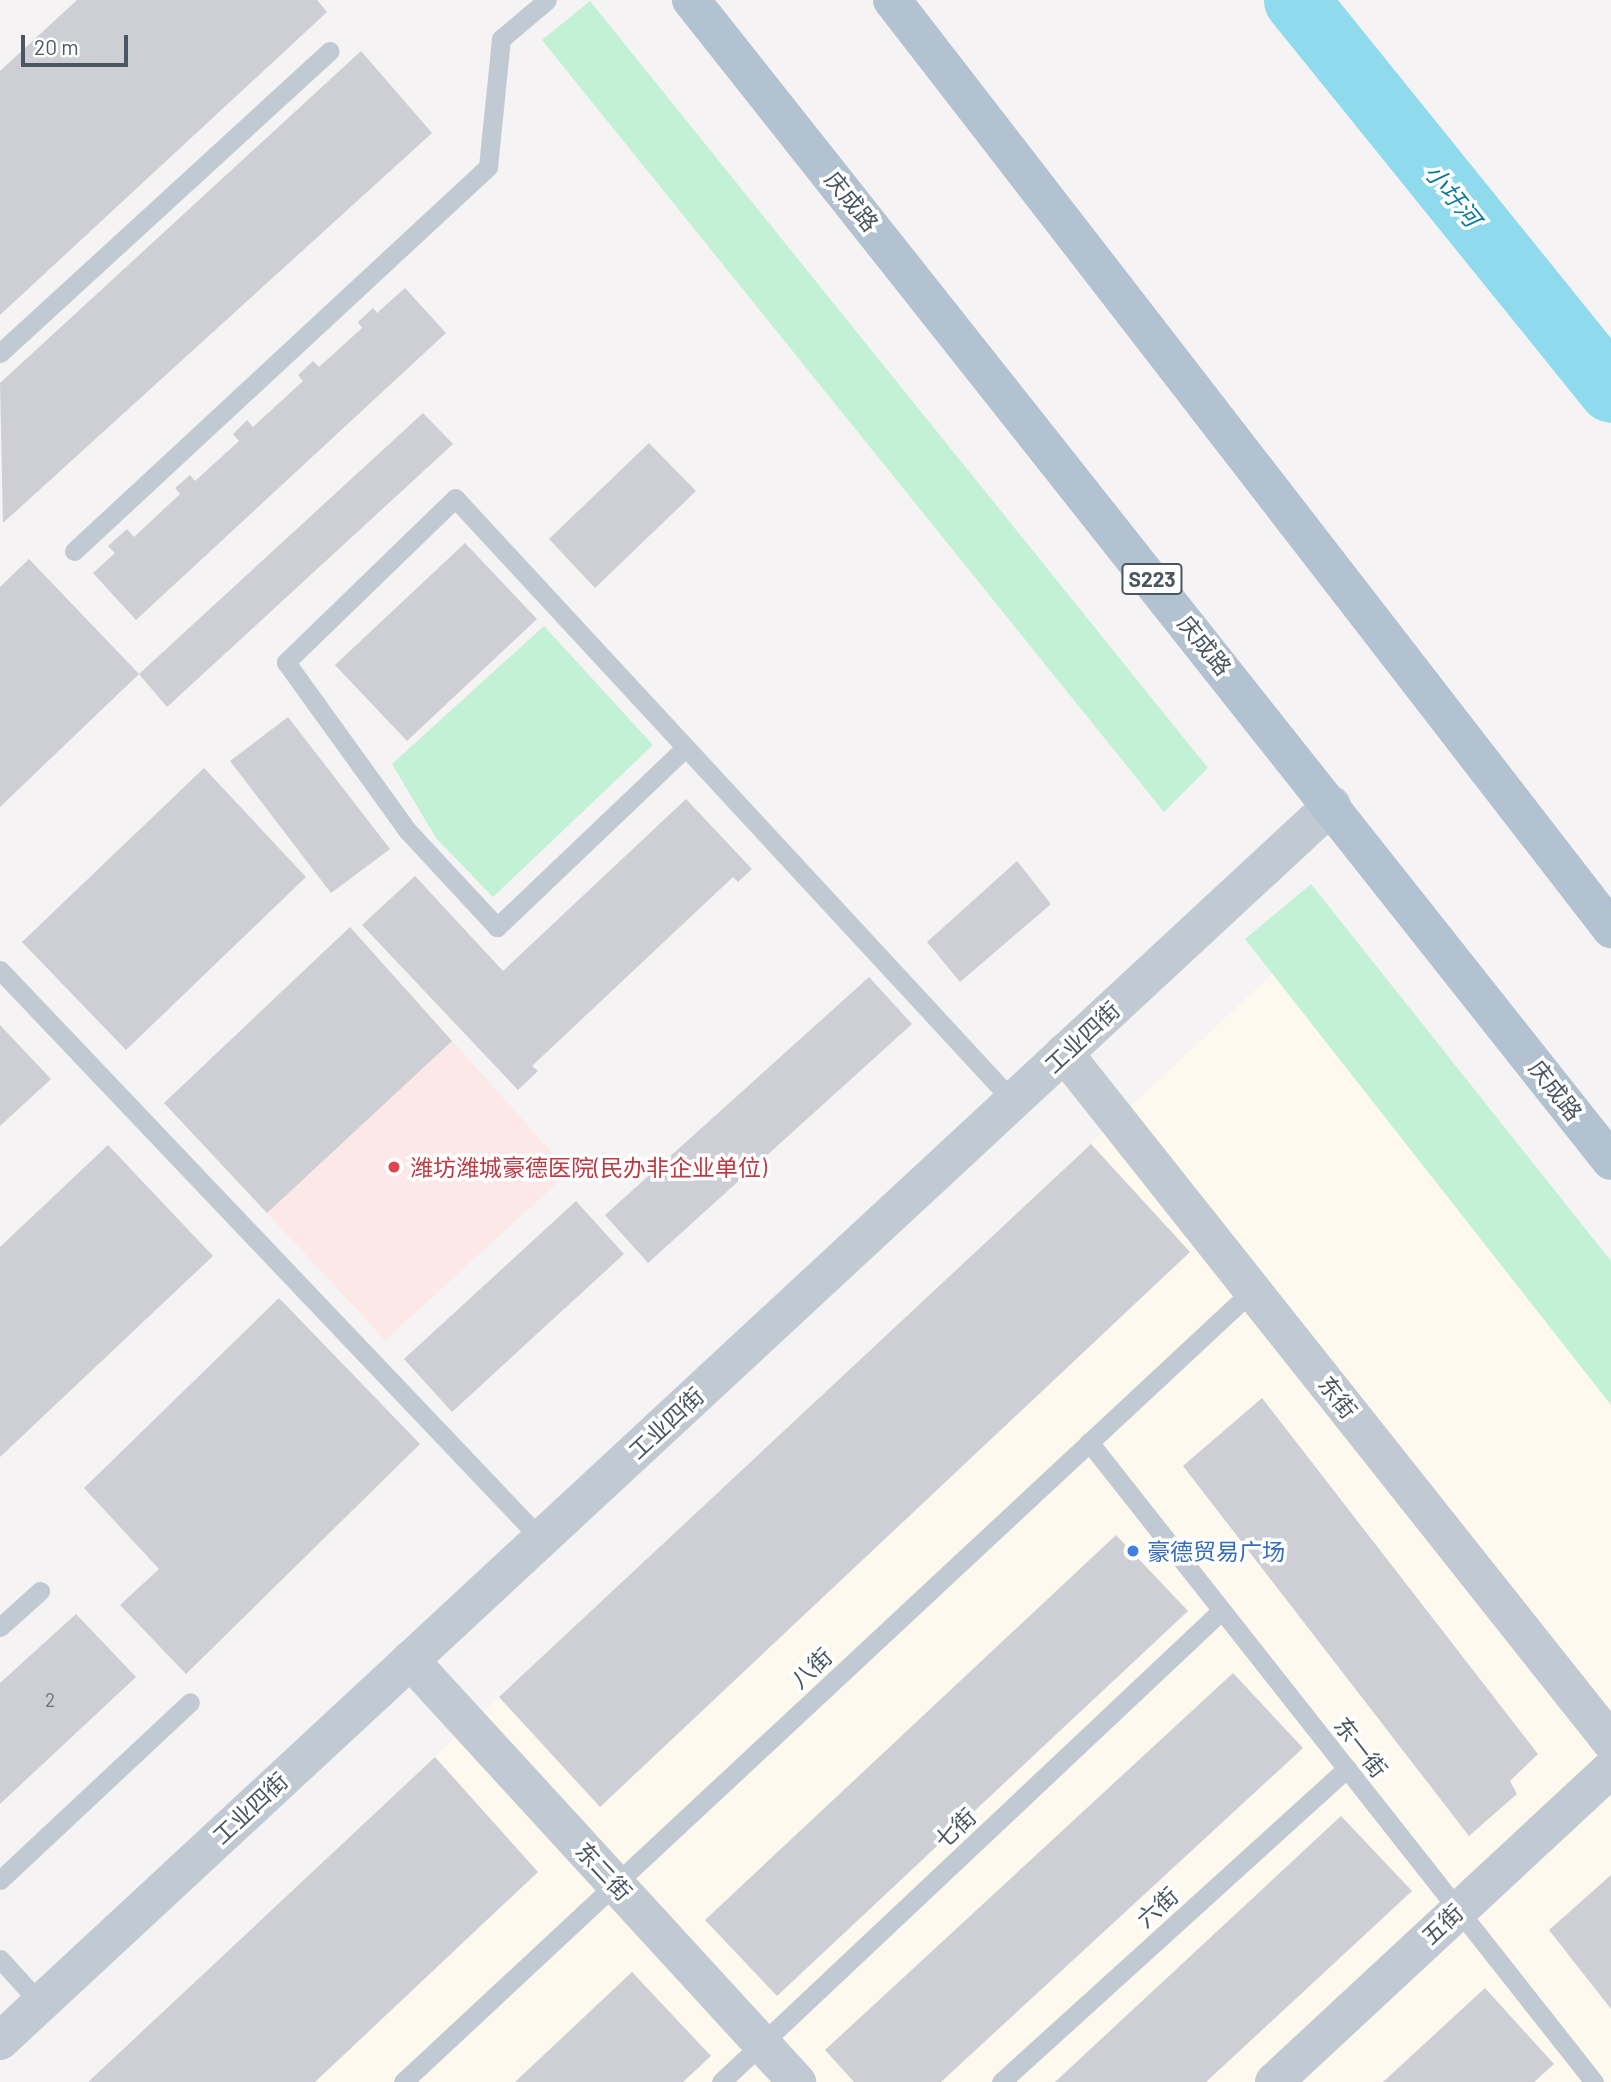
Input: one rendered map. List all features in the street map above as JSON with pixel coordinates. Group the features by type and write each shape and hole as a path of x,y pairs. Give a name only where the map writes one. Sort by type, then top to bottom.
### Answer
{"main road":[{"name":"庆成路","path":"691,0 1332,805 1611,1161"},
{"path":"892,0 1611,929"}],"street":[{"name":"工业四街","path":"0,2041 1332,805"},
{"name":"东街","path":"1064,1053 1611,1742"},
{"name":"东二街","path":"410,1660 797,2082"},
{"name":"五街","path":"1274,2082 1611,1769"}],"lane":[{"path":"74,551 488,167 501,39 547,0"},
{"path":"0,353 330,51"},
{"path":"685,748 497,927 407,830 286,662 455,498 1013,1101"},
{"path":"0,970 541,1539"},
{"name":"八街","path":"403,2082 1253,1290"},
{"name":"东一街","path":"1089,1442 1458,1909 1588,2079"},
{"path":"0,1627 40,1591"},
{"name":"七街","path":"721,2082 1222,1611"},
{"path":"0,1880 190,1702"},
{"name":"六街","path":"1001,2082 1347,1768"},
{"path":"0,1959 40,2003"}],"shaded area":[{"name":"豪德贸易广场","path":"1274,972 1611,1405 1611,2082 87,2082"},
{"name":"潍坊潍城豪德医院(民办非企业单位)","path":"405,988 569,1172 385,1340 219,1161"}],"green space":[{"path":"590,1 1208,768 1164,812 542,40"},
{"path":"544,626 653,745 493,897 436,838 392,764"},
{"path":"1311,884 1611,1261 1611,1405 1245,939"}],"building":[{"path":"77,0 317,0 327,12 0,315 0,71"},
{"path":"361,51 432,133 3,523 0,383"},
{"path":"405,288 446,333 136,620 93,573 115,553 108,546 127,529 134,537 180,494 175,488 190,475 195,481 239,441 233,434 247,420 253,427 303,381 298,375 313,361 319,367 362,328 358,322 373,308 377,313"},
{"path":"423,413 453,444 167,707 139,674"},
{"path":"649,443 696,491 595,588 549,539"},
{"path":"465,543 537,619 407,741 335,665"},
{"path":"29,559 139,674 0,807 0,587"},
{"path":"288,717 390,849 331,893 230,761"},
{"path":"204,768 306,877 126,1050 22,942"},
{"path":"686,799 752,869 738,882 733,877 532,1066 538,1071 518,1090 362,925 415,876 503,971"},
{"path":"1017,861 1051,904 960,982 927,942"},
{"path":"350,927 452,1041 267,1213 164,1103"},
{"path":"869,977 912,1024 648,1263 605,1215"},
{"path":"0,1025 51,1079 0,1126"},
{"path":"1091,1144 1190,1252 600,1807 499,1697"},
{"path":"108,1145 213,1256 0,1457 0,1247"},
{"path":"576,1201 624,1254 452,1412 404,1359"},
{"path":"279,1298 420,1444 186,1674 120,1605 159,1569 84,1488"},
{"path":"1262,1398 1538,1754 1510,1781 1517,1794 1469,1836 1183,1466"},
{"path":"1116,1535 1188,1611 777,1996 705,1920"},
{"path":"76,1614 136,1677 0,1804 0,1683"},
{"path":"1233,1673 1303,1748 941,2082 854,2082 825,2050"},
{"path":"435,1757 538,1872 315,2082 88,2082"},
{"path":"1341,1816 1412,1891 1206,2082 1055,2082"},
{"path":"1611,1875 1611,2009 1549,1930"},
{"path":"632,1972 711,2056 683,2082 515,2082"},
{"path":"1485,1988 1554,2064 1534,2082 1383,2082"}],"waterway":[{"name":"小圩河","path":"1296,0 1611,390"}],"place":[{"name":"潍坊潍城豪德医院(民办非企业单位)","path":"394,1167"},
{"name":"豪德贸易广场","path":"1133,1551"}]}
